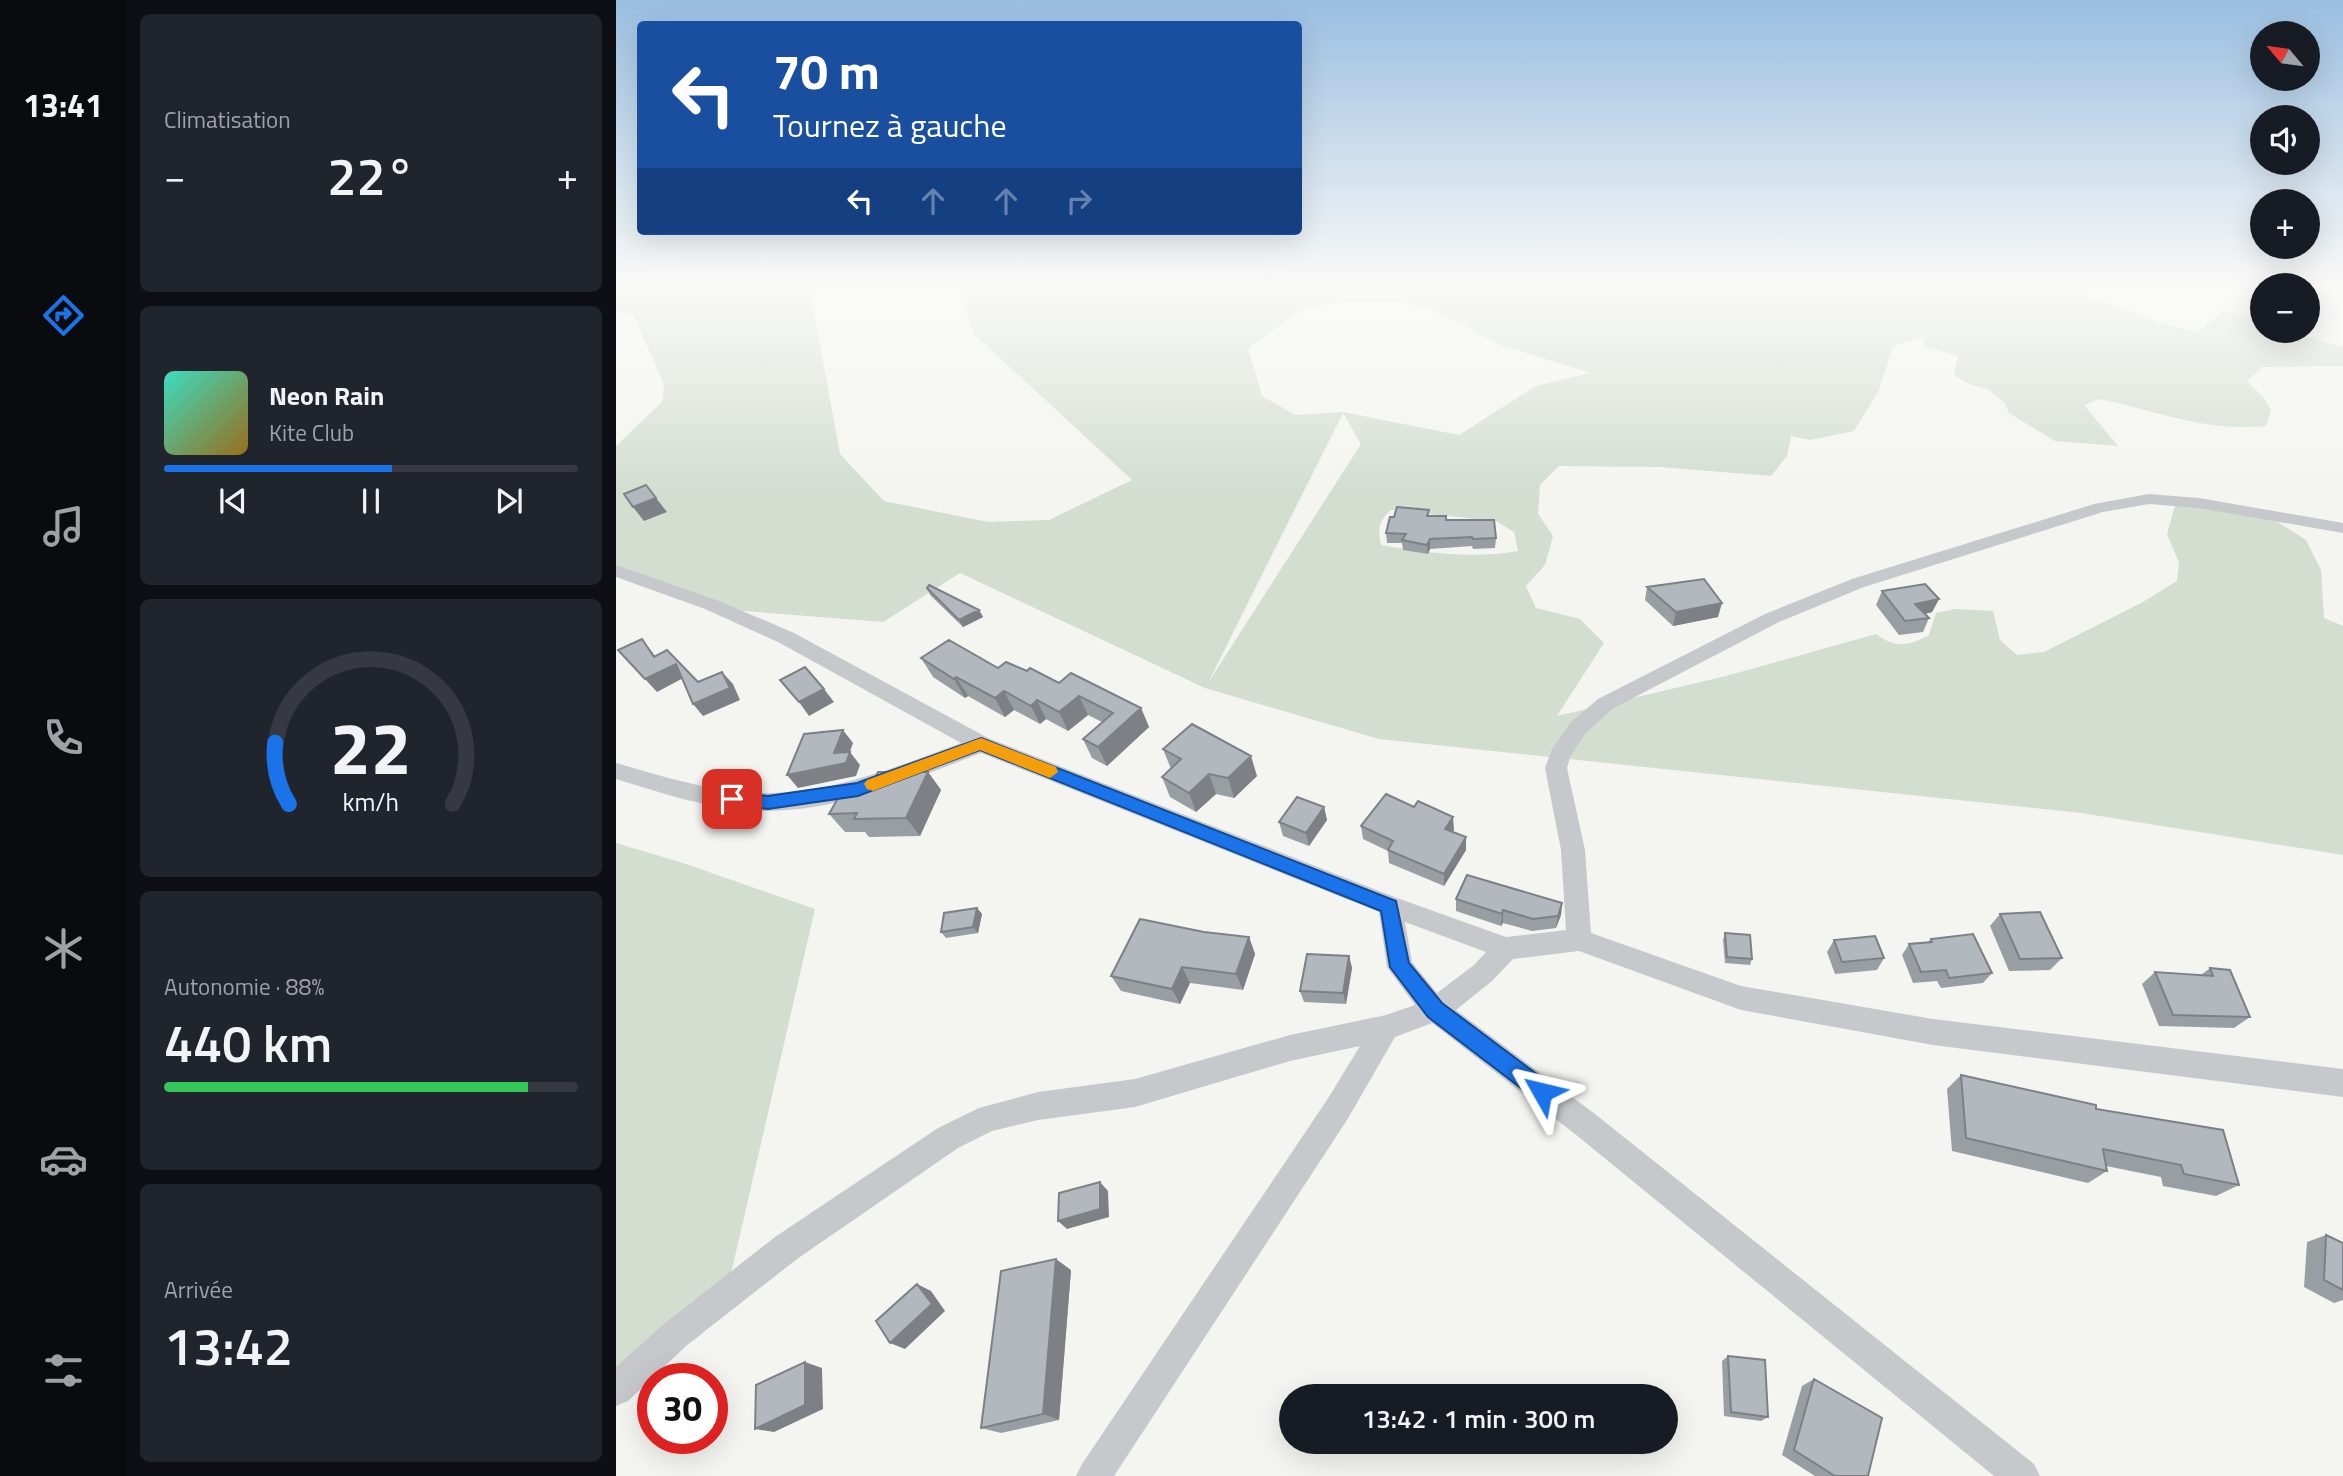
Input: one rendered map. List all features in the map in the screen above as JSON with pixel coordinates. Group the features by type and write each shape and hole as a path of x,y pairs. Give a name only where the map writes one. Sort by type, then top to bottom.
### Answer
{"street":[{"path":"1579,940 1573,850 1556,768 1560,755 1578,728 1605,704 1772,618 1846,588 2100,508 2149,499 2199,503 2343,527"},
{"path":"616,571 712,604 788,639 981,744 1390,906 1506,948 1579,940 1741,998 1933,1032 2343,1083"},
{"path":"616,771 732,799 768,802 858,789 981,744"},
{"path":"1390,906 1400,967 1435,1010 1585,1124 2022,1476"},
{"path":"616,1389 675,1335 786,1248 948,1138 989,1118 1038,1106 1135,1093 1290,1048 1386,1028 1435,1010 1483,973 1506,948"},
{"path":"1094,1476 1337,1110 1386,1028"}],"shaded area":[{"path":"651,355 822,355 840,454 884,501 988,522 1049,520 1132,480 997,355 1250,355 1262,396 1295,415 1343,412 1459,435 1536,386 1590,373 1533,355 1890,355 1879,390 1854,431 1810,440 1791,436 1787,456 1771,476 1660,467 1559,466 1540,485 1538,514 1553,536 1545,565 1526,586 1536,608 1580,619 1604,643 1557,716 1726,676 1876,634 1896,644 1915,642 1929,635 1936,613 1955,609 1993,611 2000,640 2017,655 2044,652 2143,602 2177,581 2179,563 2167,534 2175,506 2206,499 2276,521 2306,540 2321,570 2324,618 2343,626 2343,855 2081,813 1379,739 1205,688 960,573 883,622 732,610 616,565 616,446 662,402 664,384","holes":["1343,413 1361,444 1210,680","1391,510 1496,521 1514,532 1518,551 1484,555 1415,550 1381,545 1379,534 1380,526"]},
{"path":"1954,355 2343,355 2343,366 2262,367 2247,381 2263,397 2271,410 2266,426 2202,423 2099,399 2084,405 2118,446 2055,441 2009,413 2005,403 1987,389 1969,384 1954,375 1958,356"},
{"path":"616,843 683,863 815,909 730,1278 648,1363 637,1363 637,1374 616,1396"}],"building":[{"path":"646,485 656,498 633,507 624,494"},
{"path":"1397,507 1429,510 1427,516 1446,516 1446,520 1494,520 1496,538 1430,539 1427,545 1402,540 1406,534 1386,533 1390,517 1394,517"},
{"path":"1704,579 1722,603 1676,612 1647,587"},
{"path":"1925,584 1939,599 1915,604 1929,618 1905,621 1882,591"},
{"path":"929,585 979,610 959,620 927,588"},
{"path":"642,639 654,657 667,650 698,682 722,672 730,688 693,704 676,664 645,679 618,650"},
{"path":"949,640 998,668 1006,662 1027,671 1030,668 1059,683 1071,673 1141,708 1098,747 1083,739 1113,713 1079,696 1059,712 1037,700 1031,706 1004,691 995,698 956,677 954,679 921,658"},
{"path":"805,667 824,689 799,702 780,680"},
{"path":"1192,724 1251,756 1228,778 1209,774 1189,793 1162,777 1181,759 1163,749"},
{"path":"843,730 834,753 850,752 846,763 787,775 804,734"},
{"path":"878,772 928,772 906,818 854,819 857,813 829,814 845,786 871,786"},
{"path":"1386,794 1414,807 1418,801 1453,817 1445,829 1466,837 1444,874 1388,850 1393,841 1361,826"},
{"path":"1297,797 1324,807 1306,833 1279,822"},
{"path":"1467,875 1562,903 1558,916 1533,919 1503,910 1502,914 1456,899"},
{"path":"977,908 973,927 941,932 944,913"},
{"path":"2040,912 2062,958 2020,959 2000,914"},
{"path":"1140,919 1204,932 1249,937 1236,974 1182,967 1172,989 1111,976"},
{"path":"1725,933 1750,935 1752,959 1727,957"},
{"path":"1973,934 1992,973 1949,978 1946,970 1921,972 1909,944 1932,942 1931,939"},
{"path":"1875,936 1884,958 1842,962 1834,940"},
{"path":"1307,954 1349,956 1343,993 1300,991"},
{"path":"2210,968 2230,970 2250,1017 2173,1015 2155,972 2213,976"},
{"path":"1961,1075 2096,1105 2096,1109 2223,1130 2239,1185 2184,1174 2181,1165 2103,1149 2107,1171 1966,1138"},
{"path":"1100,1182 1100,1209 1058,1221 1059,1193"},
{"path":"2326,1235 2343,1243 2343,1290 2324,1280"},
{"path":"1056,1259 1043,1414 981,1428 1001,1271"},
{"path":"917,1284 932,1304 890,1343 876,1321"},
{"path":"1728,1356 1765,1360 1768,1417 1731,1412"},
{"path":"805,1362 805,1405 755,1429 756,1385"},
{"path":"1814,1379 1882,1418 1868,1476 1835,1476 1794,1450"}],"slow traffic":[{"path":"873,784 981,744 1050,772"}],"route":[{"path":"732,799 768,802 858,789 981,744 1390,906 1400,967 1435,1010 1542,1092"}]}
